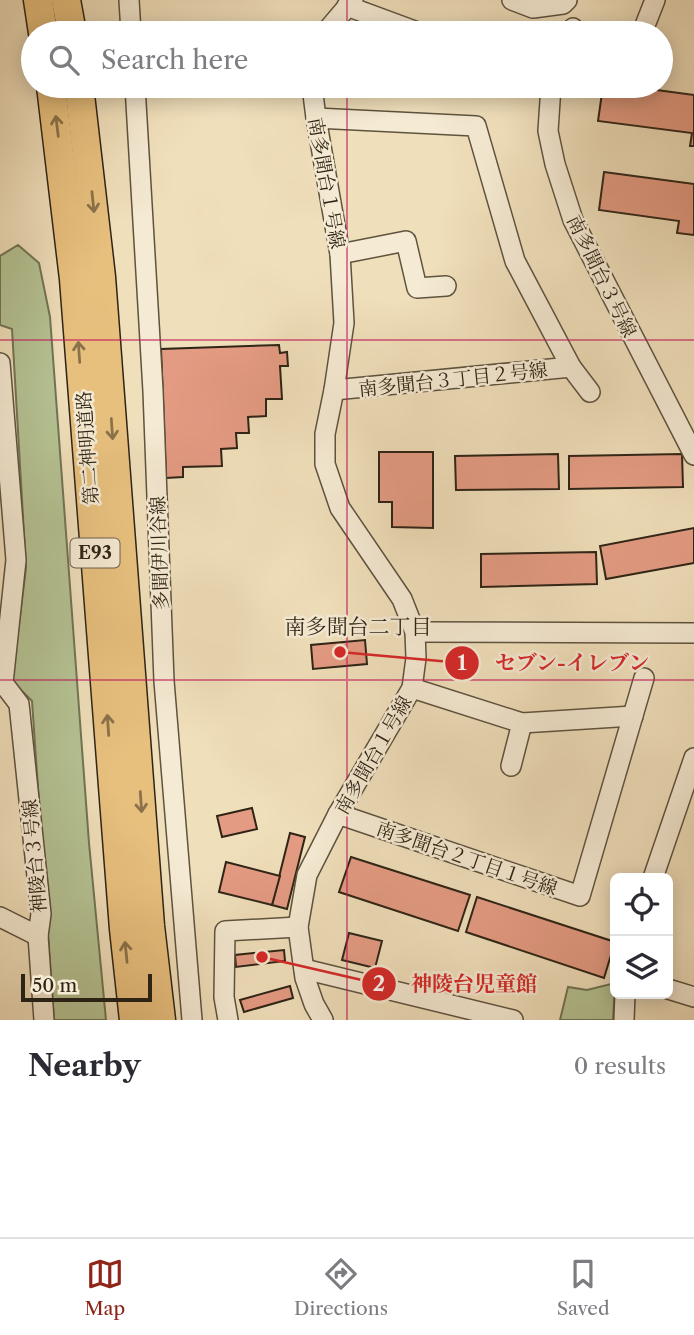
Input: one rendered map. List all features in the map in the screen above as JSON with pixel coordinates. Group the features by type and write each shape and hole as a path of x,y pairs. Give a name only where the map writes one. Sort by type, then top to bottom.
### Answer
{"highway":[{"path":"38,0 41,21"},
{"path":"66,0 70,21"},
{"name":"第二神明道路","path":"52,98 74,279 124,929 134,1020"},
{"name":"第二神明道路","path":"80,98 101,277 150,926 161,1020"}],"street":[{"path":"129,0 130,21"},
{"path":"512,0 533,8 563,4 567,0"},
{"path":"647,21 655,0"},
{"path":"335,21 350,3 392,21"},
{"name":"多聞伊川谷線","path":"136,98 153,391 164,681 192,1020"},
{"name":"南多聞台１号線","path":"314,98 340,254 344,323 326,434 326,464 340,508 402,599 415,632 416,658 412,688 338,814 307,875 298,927 304,969 314,1004 323,1020"},
{"name":"南多聞台３号線","path":"550,98 548,131 555,164 573,220 694,455"},
{"path":"316,118 476,126 515,261 571,367 590,392"},
{"path":"340,254 407,241 417,288 446,286"},
{"name":"神陵台３号線","path":"0,363 8,559 1,686 19,704 41,914 38,936 44,1020"},
{"name":"南多聞台３丁目２号線","path":"334,390 571,367"},
{"path":"415,632 694,634"},
{"name":"南多聞台２丁目１号線","path":"338,814 580,896 644,678"},
{"path":"412,688 522,723 633,716"},
{"path":"511,766 522,723"},
{"path":"655,873 694,758"},
{"path":"0,917 38,936"},
{"path":"228,1020 224,997 225,931 298,927"},
{"path":"304,969 513,1020"},
{"path":"673,991 694,997"},
{"path":"624,1020 625,999"}],"green space":[{"path":"18,245 39,263 50,317 89,843 106,1020 54,1020 32,701 12,681 26,568 12,329 0,325 0,256"},
{"path":"610,984 610,999 614,999 613,1020 560,1020 568,987 587,990"}],"building":[{"path":"673,92 694,95 694,146 690,146 692,133 598,121 601,98 673,98"},
{"path":"604,172 694,184 694,235 677,233 679,221 599,210"},
{"path":"279,345 280,353 287,352 288,366 280,366 282,399 266,399 266,416 248,417 249,433 236,433 237,448 221,449 222,466 183,467 183,477 166,478 161,349"},
{"path":"379,452 433,452 433,528 392,527 392,502 379,502"},
{"path":"558,454 559,489 456,490 455,456"},
{"path":"682,454 683,487 569,489 569,456"},
{"path":"694,528 694,563 606,579 600,546"},
{"path":"596,552 597,584 481,587 481,554"},
{"path":"365,640 367,664 313,669 311,645"},
{"path":"252,808 257,829 222,837 217,816"},
{"path":"290,833 305,837 287,909 272,905"},
{"path":"351,857 470,895 458,931 339,892"},
{"path":"226,862 280,876 272,905 219,892"},
{"path":"477,897 610,940 610,958 604,978 466,932"},
{"path":"349,933 382,941 375,968 342,960"},
{"path":"284,950 285,961 236,967 235,955"},
{"path":"290,986 293,998 244,1012 240,1000"}],"place":[{"name":"セブン-イレブン","path":"340,652"},
{"name":"神陵台児童館","path":"262,957"}],"district":[{"name":"南多聞台二丁目","path":"358,627"}]}
